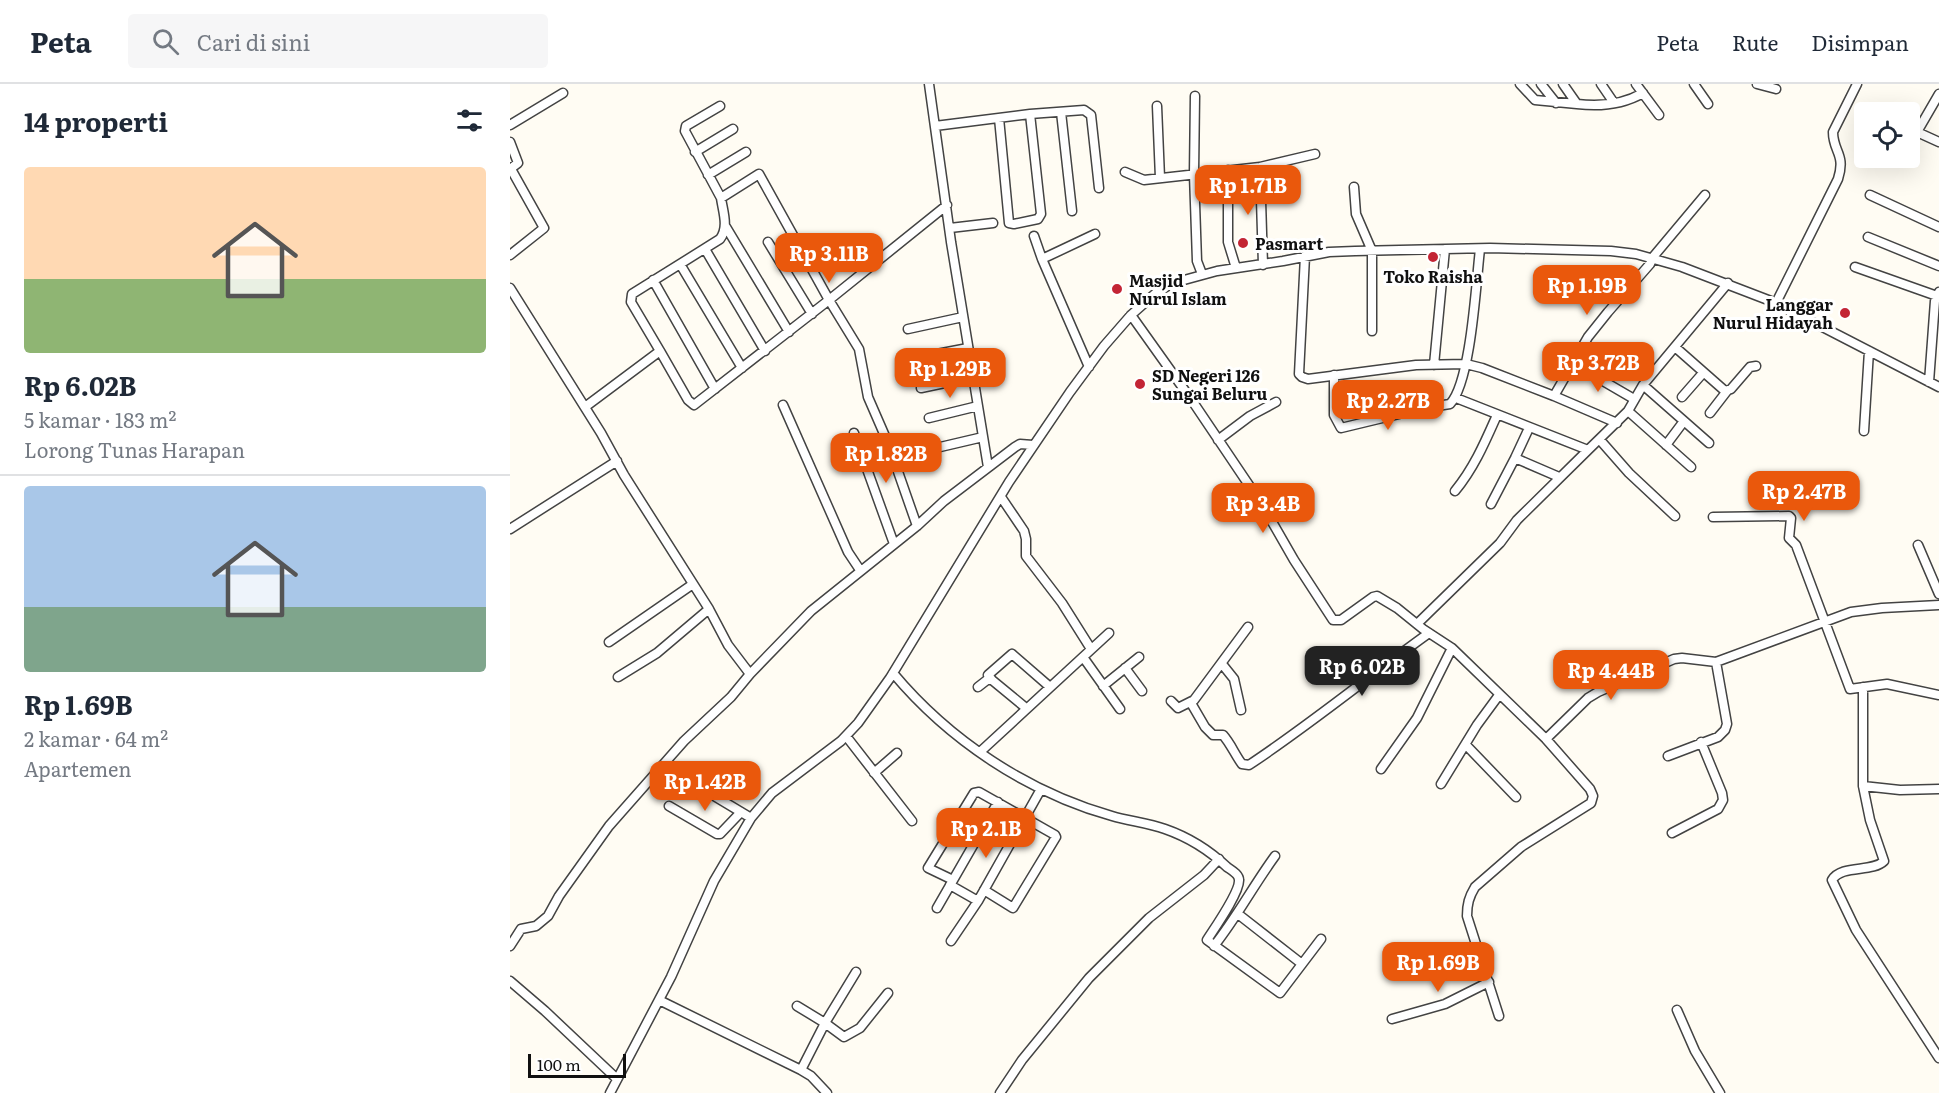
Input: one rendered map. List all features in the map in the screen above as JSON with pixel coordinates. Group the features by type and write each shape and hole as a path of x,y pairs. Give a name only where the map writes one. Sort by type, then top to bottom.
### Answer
{"street":[{"path":"929,84 963,318 988,467"},
{"path":"1520,84 1535,100 1556,103 1604,106 1623,103 1643,93"},
{"path":"1541,84 1556,103"},
{"path":"1563,84 1577,104"},
{"path":"1601,84 1614,103"},
{"path":"1636,84 1659,115"},
{"path":"1694,84 1708,104"},
{"path":"1757,84 1776,89"},
{"path":"1776,303 1838,179 1842,160 1833,139 1833,132 1857,84"},
{"path":"510,125 563,93"},
{"path":"1939,94 1917,132 1939,142"},
{"path":"1195,96 1194,174 1197,261 1202,274"},
{"path":"720,106 686,126 686,135 721,198 726,227 789,332"},
{"path":"1157,106 1160,178"},
{"path":"935,126 1084,110 1091,115 1099,188"},
{"path":"1061,112 1072,211"},
{"path":"999,118 1009,223 1014,224 1041,217 1030,114"},
{"path":"695,152 734,129"},
{"path":"510,142 518,163 510,169 544,228 510,255"},
{"path":"708,175 746,152"},
{"path":"1125,172 1138,179 1160,178 1260,167 1315,154"},
{"path":"1260,167 1263,265"},
{"path":"1228,170 1228,242 1236,268"},
{"path":"721,198 759,174 859,349 868,396 888,443 916,526"},
{"path":"1354,187 1356,214 1372,251 1371,331"},
{"path":"1554,396 1588,337 1705,195"},
{"path":"1870,195 1939,227"},
{"path":"726,227 720,239 632,294 631,302 690,404 694,405 947,205"},
{"path":"950,228 993,223"},
{"path":"1042,259 1095,234"},
{"path":"1034,236 1089,367"},
{"path":"1868,237 1939,266"},
{"path":"768,242 812,314"},
{"path":"705,249 765,351"},
{"path":"1434,365 1445,249"},
{"path":"610,1093 659,1000 704,908 714,881 751,818 772,793 846,736 858,723 890,678 1033,445 1089,367 1131,315 1157,292 1173,283 1202,274 1329,252 1445,249 1611,251 1653,257 1728,283 1776,303 1939,387"},
{"path":"1335,375 1334,415 1341,428 1424,408 1447,405 1456,398 1466,364 1480,249"},
{"path":"1305,256 1299,374 1302,377 1308,379 1434,365 1466,364 1554,396 1617,423"},
{"path":"680,264 742,368"},
{"path":"1855,267 1938,294 1934,312 1929,382"},
{"path":"653,280 715,389"},
{"path":"1417,624 1500,543 1516,520 1628,411 1643,385 1728,283"},
{"path":"510,288 709,609 728,645 750,674"},
{"path":"1131,315 1263,506 1294,560 1333,620 1341,620 1370,598 1377,596 1397,608 1452,648 1546,739 1590,789 1593,798 1591,803 1521,847 1475,886 1467,904 1467,916 1499,1016"},
{"path":"908,329 963,318"},
{"path":"1675,347 1727,391"},
{"path":"916,358 968,348"},
{"path":"585,407 660,351"},
{"path":"1864,431 1869,351"},
{"path":"1574,364 1634,399"},
{"path":"1710,413 1749,368 1756,366"},
{"path":"1682,397 1703,373"},
{"path":"921,388 973,376"},
{"path":"1643,385 1709,443"},
{"path":"1456,398 1588,450"},
{"path":"1218,440 1250,416 1276,402"},
{"path":"783,405 844,545 854,564 860,570"},
{"path":"929,418 978,406"},
{"path":"1628,411 1691,467"},
{"path":"1455,491 1481,453 1497,415"},
{"path":"1666,445 1684,421"},
{"path":"1491,504 1529,428"},
{"path":"854,433 894,544"},
{"path":"936,448 983,437"},
{"path":"1600,440 1629,473 1675,516"},
{"path":"510,946 521,929 536,926 548,916 617,816 684,741 731,697 811,611 988,467 1020,444 1033,445"},
{"path":"1515,458 1559,477"},
{"path":"510,529 617,461"},
{"path":"1001,497 1024,531 1026,556 1062,603 1091,649"},
{"path":"1713,517 1789,516 1791,518 1790,538 1796,544 1827,622 1850,689 1887,684 1939,695"},
{"path":"1918,545 1939,594"},
{"path":"609,642 693,584"},
{"path":"1546,739 1588,698 1674,659 1716,662 1851,612 1939,605"},
{"path":"618,678 657,653 709,609"},
{"path":"1171,701 1178,708 1191,703 1248,627"},
{"path":"980,752 1109,633"},
{"path":"1191,703 1205,727 1213,735 1223,735 1230,742 1235,755 1242,764 1249,765 1429,633"},
{"path":"1381,769 1418,718 1452,648"},
{"path":"1026,708 988,675 1012,654 1050,687"},
{"path":"1083,657 1120,709"},
{"path":"1103,686 1139,657"},
{"path":"1668,756 1718,737 1725,730 1727,724 1716,662"},
{"path":"1222,664 1234,679 1241,710"},
{"path":"1125,668 1142,691"},
{"path":"890,678 906,688 952,731 1004,770 1066,802 1164,829 1189,839 1219,859 1239,879 1228,906 1207,940 1280,993 1321,939"},
{"path":"978,687 987,680 992,680"},
{"path":"1863,687 1863,786 1870,820 1884,863 1837,874 1832,880 1856,930 1939,1058"},
{"path":"1441,784 1499,695"},
{"path":"846,736 912,821"},
{"path":"1672,833 1718,809 1721,805 1722,793 1701,742"},
{"path":"1466,745 1516,797"},
{"path":"874,773 897,753"},
{"path":"696,785 751,818"},
{"path":"1863,786 1900,790 1939,789"},
{"path":"951,941 984,890 1041,789"},
{"path":"978,900 928,868 974,793 979,792 1056,837 1013,908 984,890"},
{"path":"937,908 998,802"},
{"path":"669,806 717,834 720,834 741,812"},
{"path":"1214,946 1238,914 1256,882 1275,856"},
{"path":"1000,1093 1022,1060 1089,978 1149,918 1204,875 1219,859"},
{"path":"1238,914 1302,964"},
{"path":"801,1070 825,1023 856,972"},
{"path":"510,981 617,1079"},
{"path":"1392,1019 1445,1004 1489,982"},
{"path":"797,1006 844,1037 860,1028 888,993"},
{"path":"659,1000 801,1070 811,1076 827,1093"},
{"path":"1677,1010 1695,1051 1720,1093"}],"place":[{"name":"Pasmart","path":"1243,243"},
{"name":"Toko Raisha","path":"1433,257"},
{"name":"Masjid Nurul Islam","path":"1117,289"},
{"name":"Langgar Nurul Hidayah","path":"1845,313"},
{"name":"SD Negeri 126 Sungai Beluru","path":"1140,384"}]}
